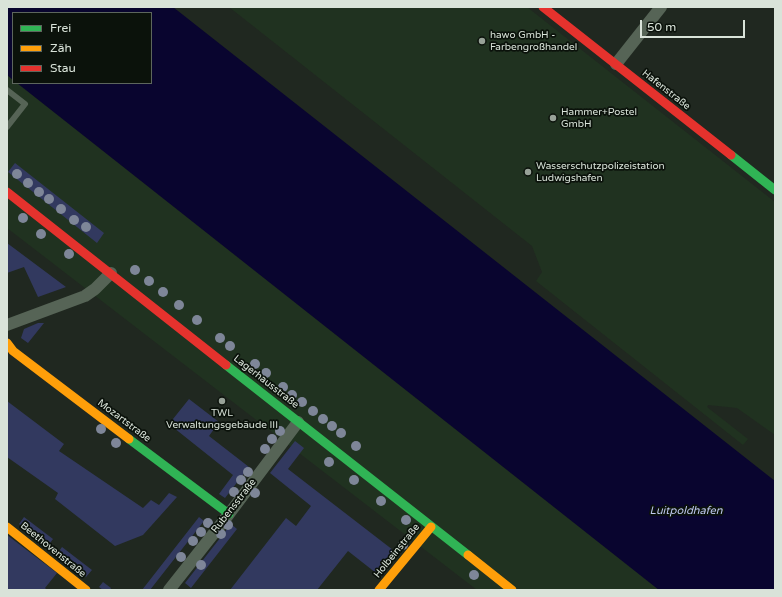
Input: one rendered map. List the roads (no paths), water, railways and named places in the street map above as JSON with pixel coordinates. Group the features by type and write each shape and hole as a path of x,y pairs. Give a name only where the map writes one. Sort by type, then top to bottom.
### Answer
{"street":[{"name":"Hafenstraße","path":"543,7 775,190"},
{"path":"616,64 661,7"},
{"name":"Lagerhausstraße","path":"7,192 512,590"},
{"path":"7,325 85,296 95,289 110,273"},
{"name":"Mozartstraße","path":"7,343 13,351 229,514"},
{"name":"Rubensstraße","path":"169,590 229,514 298,422"},
{"name":"Beethovenstraße","path":"7,527 86,590"},
{"name":"Holbeinstraße","path":"380,590 431,527"}],"lane":[{"path":"7,90 25,104 7,127"}],"water":[{"name":"Luitpoldhafen","path":"7,7 173,7 775,481 775,590 659,590 18,84 152,84 152,12 12,12 12,79 7,75"}],"place":[{"name":"hawo GmbH - Farbengroßhandel","path":"482,41"},
{"name":"Hammer+Postel GmbH","path":"553,118"},
{"name":"Wasserschutzpolizeistation Ludwigshafen","path":"528,172"},
{"name":"TWL Verwaltungsgebäude III","path":"222,401"}]}
